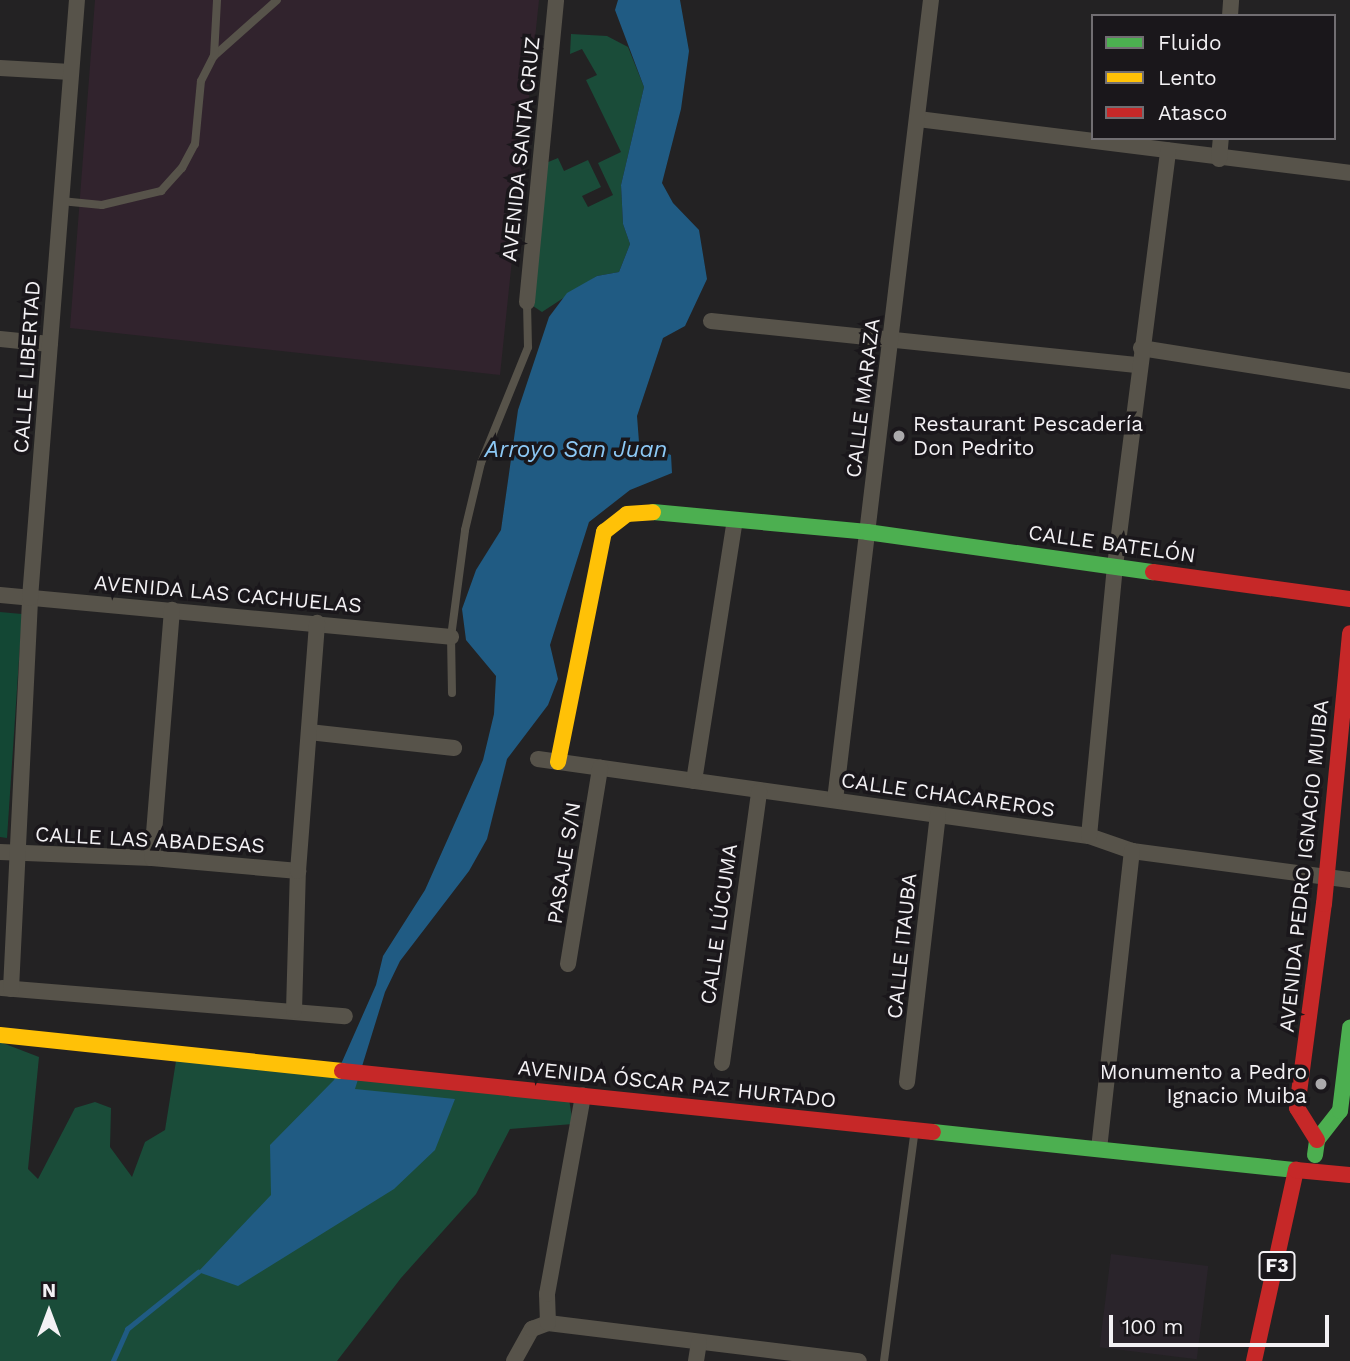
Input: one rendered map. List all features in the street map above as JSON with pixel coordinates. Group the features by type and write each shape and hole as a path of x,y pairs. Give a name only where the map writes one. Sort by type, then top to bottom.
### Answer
{"main road":[{"name":"CALLE BATELÓN","path":"558,762 604,531 627,514 657,512 867,532 1350,598"},
{"name":"AVENIDA PEDRO IGNACIO MUIBA","path":"1317,1140 1297,1108 1324,904 1323,875 1350,634"},
{"path":"1304,1170 1317,1140 1340,1111 1350,1028"},
{"name":"AVENIDA ÓSCAR PAZ HURTADO","path":"0,1035 1350,1175"},
{"name":"F3","path":"1254,1361 1304,1170"}],"street":[{"name":"CALLE LIBERTAD","path":"5,988 8,853 78,0"},
{"name":"AVENIDA SANTA CRUZ","path":"527,302 556,0"},
{"name":"CALLE MARAZA","path":"835,800 918,119 930,0"},
{"path":"0,68 71,72"},
{"path":"918,119 1168,150 1219,159 1350,173"},
{"path":"1219,159 1221,140"},
{"path":"1089,836 1115,566 1168,150"},
{"path":"711,321 891,337 1139,365"},
{"path":"0,339 50,344"},
{"path":"1141,348 1350,381"},
{"path":"694,781 735,520"},
{"name":"AVENIDA LAS CACHUELAS","path":"0,595 451,637"},
{"path":"152,858 172,610"},
{"path":"295,1011 299,871 317,623"},
{"path":"309,732 454,748"},
{"name":"CALLE CHACAREROS","path":"538,759 1089,836 1132,851 1350,880"},
{"name":"PASAJE S/N","path":"568,964 600,768"},
{"name":"CALLE LÚCUMA","path":"722,1063 759,792"},
{"name":"CALLE ITAUBA","path":"908,1082 938,815"},
{"path":"1099,1149 1132,851"},
{"name":"CALLE LAS ABADESAS","path":"8,853 152,858 299,871"},
{"path":"5,988 345,1016"},
{"path":"548,1323 547,1294 583,1096"},
{"path":"514,1361 532,1329 548,1323 859,1361"},
{"path":"696,1361 699,1342"}],"lane":[{"path":"214,56 217,0"},
{"path":"61,201 102,205 161,191 195,144 201,81 214,56 277,0"},
{"path":"452,693 451,637 465,530 481,464 528,347 527,302"},
{"path":"884,1361 914,1129"}],"shaded area":[{"path":"95,0 539,0 500,375 70,328"},
{"path":"1111,1254 1208,1266 1197,1359 1100,1347"}],"green space":[{"path":"571,34 607,36 628,47 644,87 621,185 623,224 630,244 619,272 597,276 542,312 527,302 541,165 558,158 564,171 588,160 601,187 582,196 588,207 613,195 598,163 621,152 586,80 597,75 582,49 570,54"},
{"path":"0,612 22,614 7,838 0,837"},
{"path":"0,1042 39,1057 28,1169 38,1179 75,1108 95,1102 111,1108 110,1147 132,1177 145,1142 165,1130 176,1061 569,1099 573,1124 510,1129 476,1194 401,1278 337,1361 0,1361"}],"water":[{"name":"Arroyo San Juan","path":"618,0 680,0 689,51 681,109 662,183 673,203 699,230 707,279 685,326 663,338 637,416 639,442 671,455 672,473 630,490 589,522 550,645 558,679 548,705 507,759 487,839 469,871 400,961 385,992 355,1089 455,1099 435,1150 394,1189 238,1286 198,1272 271,1195 270,1145 334,1080 376,985 383,956 425,890 483,760 494,714 496,676 466,640 462,609 476,570 501,530 518,410 549,317 567,293 597,276 619,272 630,244 623,224 621,185 644,87 615,10"}],"waterway":[{"name":"Arroyo San Juan","path":"113,1361 127,1329 198,1272"}],"traffic: fast":[{"path":"653,512 867,532 1153,572"},
{"path":"1315,1155 1317,1140 1340,1111 1350,1028"},
{"path":"933,1132 1296,1170"}],"traffic: slow":[{"path":"558,762 604,532 627,514 653,512"},
{"path":"0,1035 342,1071"}],"traffic: jam":[{"path":"1153,572 1350,599"},
{"path":"1317,1140 1297,1108 1324,904 1350,633"},
{"path":"342,1071 933,1132"},
{"path":"1254,1361 1296,1170 1350,1175"}],"place":[{"name":"Restaurant Pescadería Don Pedrito","path":"899,436"},
{"name":"Monumento a Pedro Ignacio Muiba","path":"1321,1084"}]}
